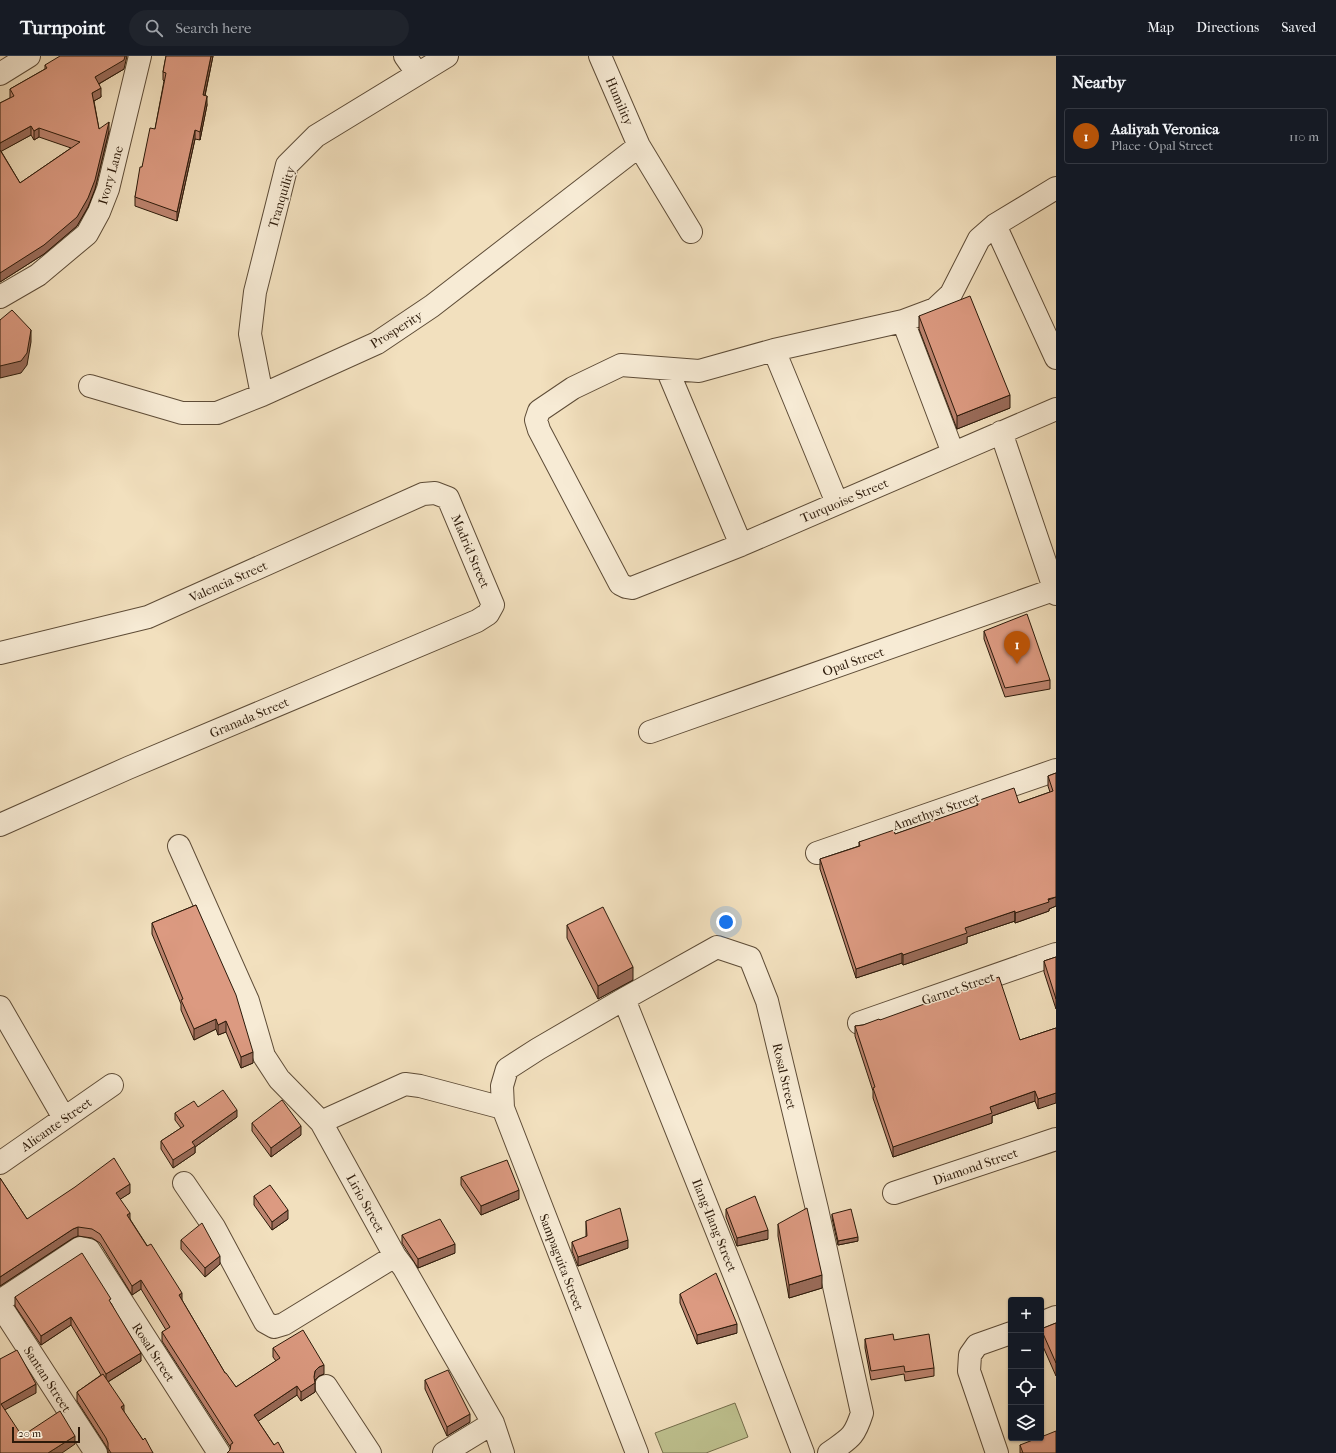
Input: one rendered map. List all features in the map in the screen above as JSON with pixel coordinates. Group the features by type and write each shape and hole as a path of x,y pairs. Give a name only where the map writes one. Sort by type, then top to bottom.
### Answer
{"street":[{"path":"0,74 29,56"},
{"name":"Ivory Lane","path":"0,297 38,275 86,234 99,212 108,189 140,56"},
{"name":"Tranquility","path":"262,395 250,334 255,292 287,165 316,136 411,65 447,56"},
{"name":"Humility","path":"600,56 639,146 691,232"},
{"name":"Prosperity","path":"90,386 182,413 217,413 262,395 377,343 432,306 639,146"},
{"path":"741,545 667,369 699,371 774,350 902,321 935,309 951,294 979,239 995,225 1056,188"},
{"path":"995,225 1056,358"},
{"path":"902,321 952,453"},
{"path":"774,350 837,503"},
{"name":"Turquoise Street","path":"667,369 621,366 573,388 539,411 536,420 539,430 620,584 626,587 632,588 741,545 1056,409"},
{"path":"1001,432 1056,590"},
{"name":"Valencia Street","path":"0,653 148,617 423,494 435,493 448,498"},
{"name":"Madrid Street","path":"448,498 493,605"},
{"name":"Opal Street","path":"650,732 1056,590"},
{"name":"Granada Street","path":"0,825 128,768 477,621 488,614 493,605"},
{"name":"Amethyst Street","path":"817,853 1056,770"},
{"name":"Lirio Street","path":"179,846 248,1001 264,1056 279,1079 321,1122 395,1256 404,1268 493,1423 503,1453"},
{"name":"Rosal Street","path":"507,1069 538,1049 624,999 717,948 750,958 767,1001 817,1209 862,1413 858,1425 851,1437 829,1453"},
{"name":"Garnet Street","path":"859,1023 1056,954"},
{"name":"Ilang-Ilang Street","path":"624,999 745,1301 802,1453"},
{"path":"0,1007 64,1118"},
{"name":"Sampaguita Street","path":"507,1069 502,1086 503,1108 637,1453"},
{"path":"321,1122 405,1084 420,1086 503,1108"},
{"name":"Alicante Street","path":"0,1163 112,1085"},
{"name":"Diamond Street","path":"894,1193 1056,1139"},
{"path":"184,1183 214,1226 265,1322 274,1327 284,1324 395,1256"},
{"name":"Rosal Street","path":"0,1300 80,1248 89,1250 219,1453"},
{"name":"Santan Street","path":"0,1305 96,1453"},
{"path":"1044,1322 1056,1318"},
{"path":"997,1453 969,1371 970,1355 977,1345 1008,1334"},
{"path":"326,1386 370,1453"},
{"path":"444,1453 493,1423"}],"green space":[{"path":"735,1403 748,1437 706,1453 663,1453 655,1433"}],"building":[{"path":"60,56 125,56 124,60 95,77 101,88 92,93 99,129 109,122 95,180 88,198 77,217 44,245 0,273 0,150 20,183 80,142 39,128 34,131 31,126 0,143 0,103 14,96 10,89 47,68 45,65"},
{"path":"166,56 211,56 203,95 207,96 200,132 195,130 177,212 135,197 140,167 142,167 150,128 155,129 166,73 163,72"},
{"path":"970,296 1010,395 957,416 919,316"},
{"path":"12,310 31,330 27,353 21,361 0,366 0,320"},
{"path":"1027,614 1050,680 1005,688 984,631"},
{"path":"1056,773 1056,897 1048,899 1049,902 1015,913 1015,911 965,928 967,933 856,969 820,859 860,846 859,842 894,830 895,834 978,805 977,801 1014,788 1019,803 1053,791 1048,776"},
{"path":"196,905 236,995 253,1052 241,1057 226,1021 218,1025 216,1019 194,1029 181,1000 183,999 152,923"},
{"path":"603,907 633,967 598,986 567,925"},
{"path":"1056,957 1056,999 1044,961"},
{"path":"999,977 1020,1040 1056,1028 1056,1093 1038,1099 1035,1091 990,1107 992,1113 893,1147 873,1088 875,1087 855,1026 863,1025 879,1019 880,1020"},
{"path":"223,1090 237,1110 192,1142 195,1146 173,1160 161,1141 184,1126 175,1113 194,1101 198,1107"},
{"path":"282,1100 301,1126 271,1148 252,1123"},
{"path":"114,1158 130,1184 116,1193 130,1213 127,1215 147,1246 151,1244 182,1293 179,1295 225,1373 236,1387 280,1358 273,1348 303,1330 324,1365 315,1371 315,1383 301,1392 297,1386 254,1415 274,1445 278,1442 284,1453 227,1453 230,1450 231,1444 233,1443 162,1332 170,1327 141,1280 132,1286 100,1234 92,1229 78,1227 73,1229 0,1277 0,1178 27,1219 75,1187"},
{"path":"507,1160 519,1190 481,1206 461,1177"},
{"path":"270,1185 288,1210 272,1222 254,1196"},
{"path":"755,1196 768,1230 737,1238 726,1209"},
{"path":"620,1208 628,1240 578,1257 572,1242 587,1236 586,1221"},
{"path":"807,1208 822,1275 789,1285 778,1224"},
{"path":"851,1209 858,1237 838,1241 832,1214"},
{"path":"440,1219 455,1244 418,1259 402,1235"},
{"path":"202,1223 220,1256 205,1268 181,1240"},
{"path":"82,1253 111,1299 109,1300 141,1353 106,1374 71,1317 41,1336 15,1297"},
{"path":"716,1273 737,1324 697,1335 680,1294"},
{"path":"1056,1323 1056,1363 1044,1336 1044,1328"},
{"path":"893,1334 894,1340 929,1334 934,1368 905,1372 904,1366 871,1371 865,1339"},
{"path":"17,1350 36,1384 1,1404 22,1436 60,1411 75,1436 48,1453 0,1453 0,1359"},
{"path":"448,1370 470,1414 447,1427 425,1380"},
{"path":"103,1374 124,1405 121,1407 143,1440 145,1438 153,1453 111,1453 108,1448 106,1438 77,1392"},
{"path":"1056,1431 1056,1453 1023,1453 1020,1445 1030,1441 1044,1441 1044,1436"}],"place":[{"name":"Aaliyah Veronica","path":"1017,664"}]}
